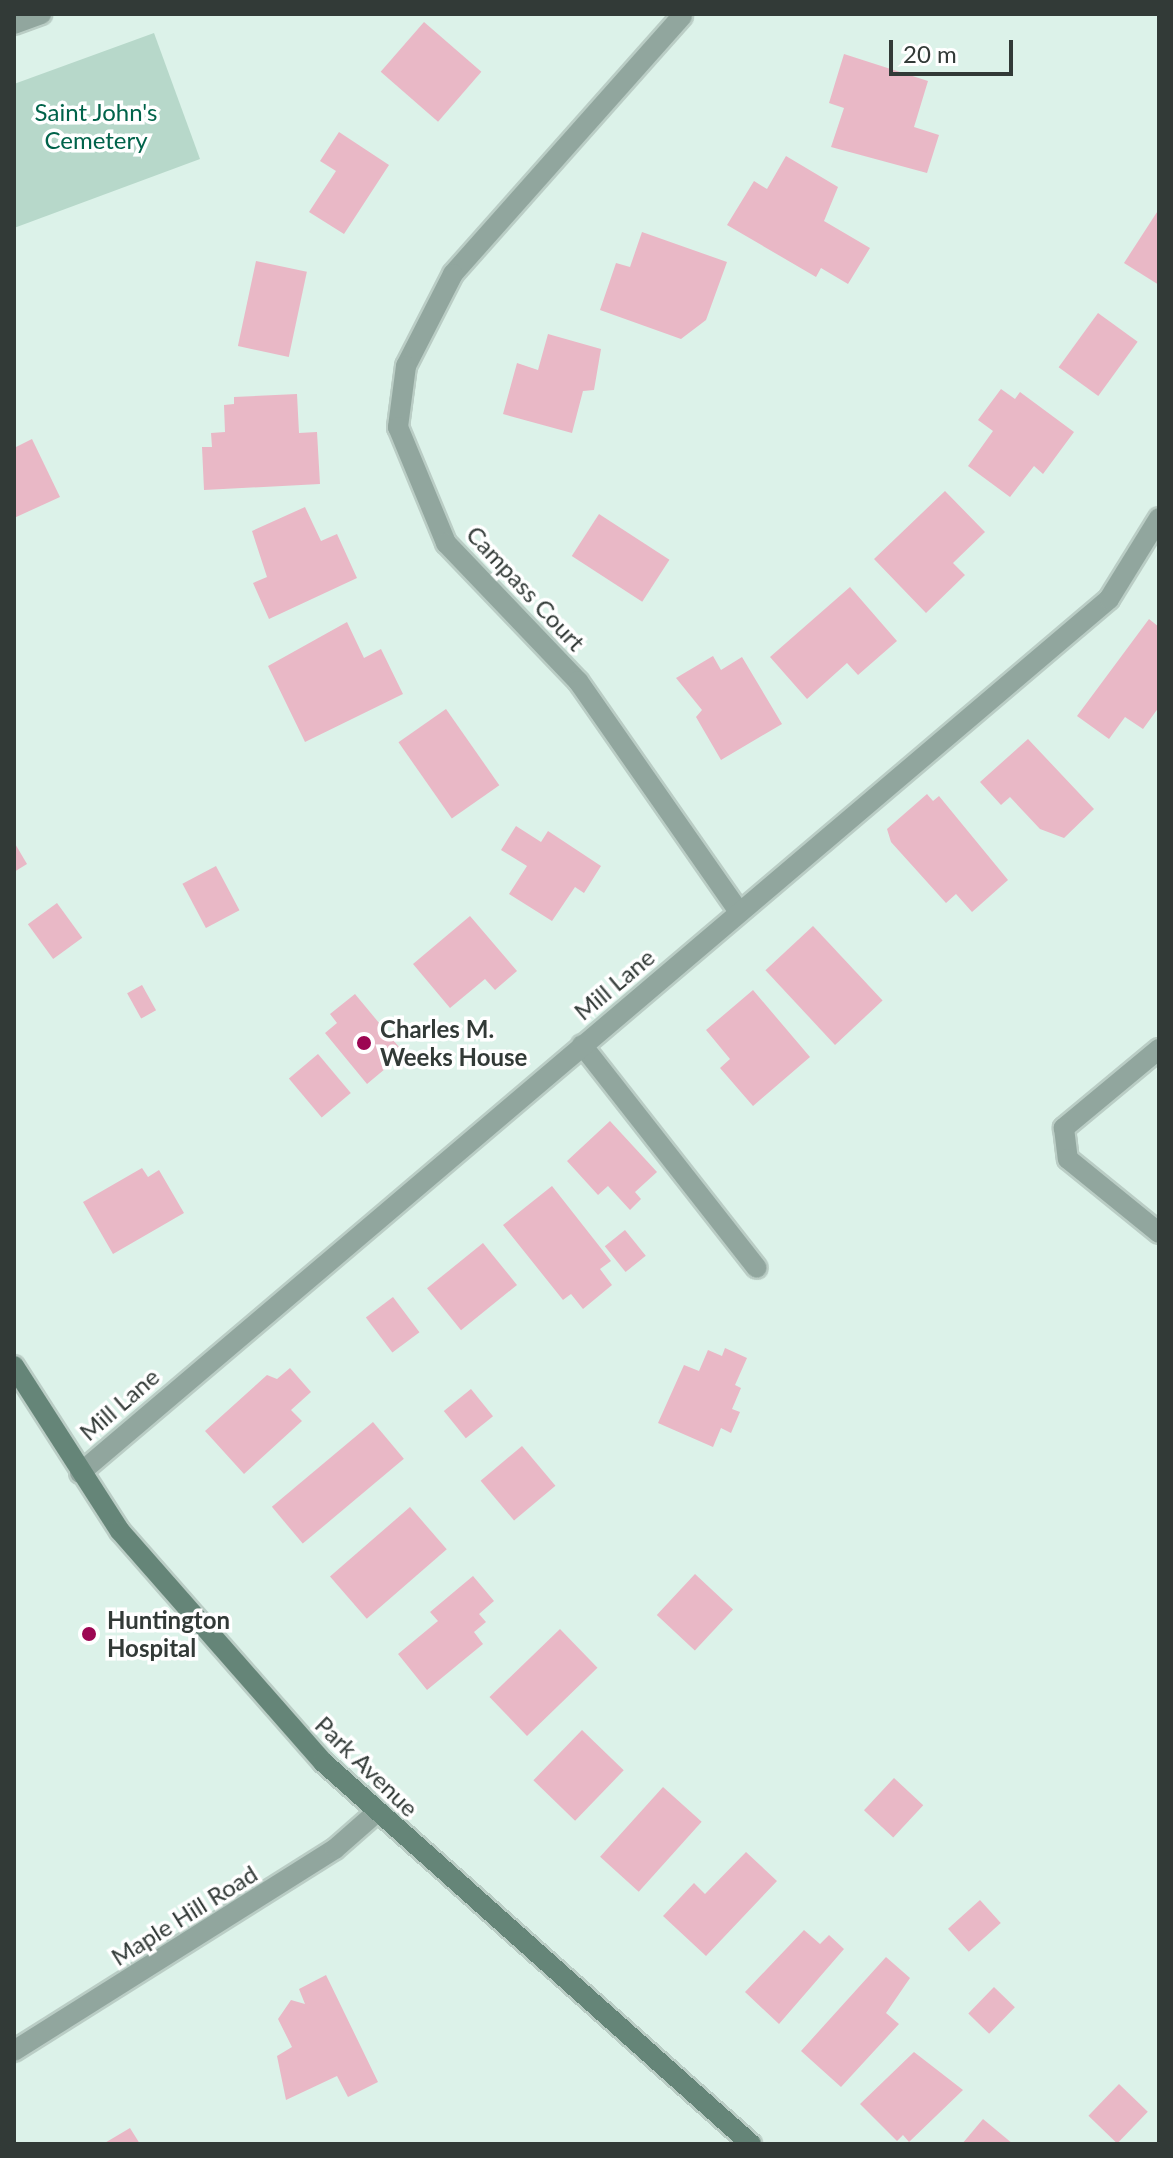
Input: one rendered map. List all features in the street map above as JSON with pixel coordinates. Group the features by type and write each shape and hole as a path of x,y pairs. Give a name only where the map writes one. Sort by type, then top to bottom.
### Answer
{"main road":[{"name":"Park Avenue","path":"14,1366 80,1473 203,1632 376,1813 751,2144"}],"street":[{"path":"14,24 41,14"},
{"name":"Campass Court","path":"682,16 453,274 406,366 398,427 446,543 578,681 739,912"},
{"name":"Mill Lane","path":"80,1473 1109,599 1159,518"},
{"path":"582,1045 757,1268"},
{"path":"1159,1049 1064,1128 1068,1159 1159,1233"},
{"name":"Maple Hill Road","path":"14,2051 335,1849 376,1813"}],"green space":[{"name":"Saint John's Cemetery","path":"154,33 200,159 14,228 14,84"}],"building":[{"path":"424,22 481,72 438,122 381,72"},
{"path":"844,54 928,81 914,127 939,135 927,173 831,147 844,108 829,103"},
{"path":"339,132 389,165 344,234 309,212 336,171 320,161"},
{"path":"786,156 838,187 824,221 870,248 848,284 821,268 816,277 727,225 754,181 767,189"},
{"path":"1159,209 1159,285 1124,263"},
{"path":"642,232 727,262 706,320 681,339 600,310 616,263 630,267"},
{"path":"256,261 307,272 289,357 238,346"},
{"path":"1098,313 1138,342 1098,396 1059,367"},
{"path":"548,334 601,349 594,390 583,391 572,433 503,414 517,363 538,370"},
{"path":"1001,389 1015,399 1020,392 1074,432 1043,474 1034,466 1010,497 968,466 993,431 978,420"},
{"path":"297,394 299,433 317,432 320,484 204,490 202,447 212,447 211,433 225,432 224,405 234,404 234,397"},
{"path":"32,439 60,497 14,518 14,448"},
{"path":"945,491 985,532 953,563 965,575 926,613 874,559"},
{"path":"305,507 321,541 337,534 357,578 269,619 253,583 267,577 252,531"},
{"path":"599,514 669,560 642,602 572,556"},
{"path":"850,587 897,641 858,675 847,663 807,699 770,657"},
{"path":"1149,619 1159,627 1159,707 1143,729 1125,717 1109,739 1077,716"},
{"path":"347,622 364,658 381,649 403,694 305,742 268,666"},
{"path":"713,656 721,670 742,657 782,724 721,760 696,717 702,710 676,678"},
{"path":"446,709 499,785 452,818 398,742"},
{"path":"1028,739 1094,809 1064,838 1040,829 1010,797 1001,805 980,782"},
{"path":"927,794 933,801 939,796 1008,880 972,912 956,894 946,903 891,842 887,829"},
{"path":"516,826 541,842 548,831 601,866 584,893 575,887 552,921 509,894 527,866 501,850"},
{"path":"14,842 27,864 14,872"},
{"path":"216,866 239,910 206,928 182,884"},
{"path":"57,903 82,938 53,959 28,924"},
{"path":"470,916 517,971 495,990 485,979 450,1008 413,964"},
{"path":"813,926 883,1001 835,1045 765,970"},
{"path":"142,985 156,1010 141,1019 127,993"},
{"path":"753,990 810,1057 753,1106 720,1068 730,1059 706,1030"},
{"name":"Charles M. Weeks House","path":"355,994 404,1053 367,1084 325,1033 337,1023 330,1014"},
{"path":"318,1054 351,1093 322,1117 289,1078"},
{"path":"610,1121 657,1172 635,1192 641,1199 630,1210 608,1186 598,1195 567,1161"},
{"path":"142,1168 148,1177 159,1170 184,1213 113,1254 83,1202"},
{"path":"552,1186 611,1261 600,1269 612,1285 583,1309 571,1294 563,1300 503,1225"},
{"path":"625,1230 646,1256 626,1272 605,1246"},
{"path":"483,1243 517,1285 461,1330 427,1288"},
{"path":"393,1297 419,1332 392,1353 366,1317"},
{"path":"725,1348 747,1358 735,1385 741,1388 732,1409 740,1412 731,1433 721,1428 713,1447 658,1423 684,1365 699,1371 708,1350 722,1356"},
{"path":"290,1368 311,1392 291,1410 302,1421 244,1474 205,1431 267,1375 277,1379"},
{"path":"471,1389 493,1416 466,1438 444,1411"},
{"path":"373,1422 404,1459 303,1544 272,1507"},
{"path":"522,1446 555,1486 514,1521 481,1481"},
{"path":"410,1507 447,1549 367,1619 330,1577"},
{"path":"695,1574 733,1609 695,1650 657,1615"},
{"path":"473,1576 494,1601 479,1614 486,1622 474,1632 483,1644 427,1690 398,1654 438,1621 430,1612"},
{"path":"560,1629 598,1668 527,1736 490,1697"},
{"path":"582,1730 624,1770 575,1821 533,1780"},
{"path":"894,1778 923,1805 893,1837 864,1810"},
{"path":"663,1787 702,1822 639,1892 600,1857"},
{"path":"746,1852 777,1881 706,1956 663,1916 694,1883 705,1894"},
{"path":"980,1900 1001,1923 969,1952 948,1929"},
{"path":"804,1930 820,1944 829,1935 844,1949 779,2024 745,1992"},
{"path":"886,1957 910,1978 886,2013 899,2024 841,2087 801,2051"},
{"path":"326,1975 378,2082 348,2097 337,2076 286,2100 277,2056 292,2047 278,2019 291,2000 305,2004 299,1989"},
{"path":"994,1987 1015,2007 989,2034 968,2014"},
{"path":"914,2052 963,2090 909,2142 903,2135 897,2141 860,2104"},
{"path":"1119,2084 1148,2112 1117,2143 1088,2116"},
{"path":"983,2119 1013,2144 962,2144"},
{"path":"130,2128 140,2144 103,2144"}],"place":[{"name":"Charles M. Weeks House","path":"364,1043"},
{"name":"Huntington Hospital","path":"89,1634"}]}
